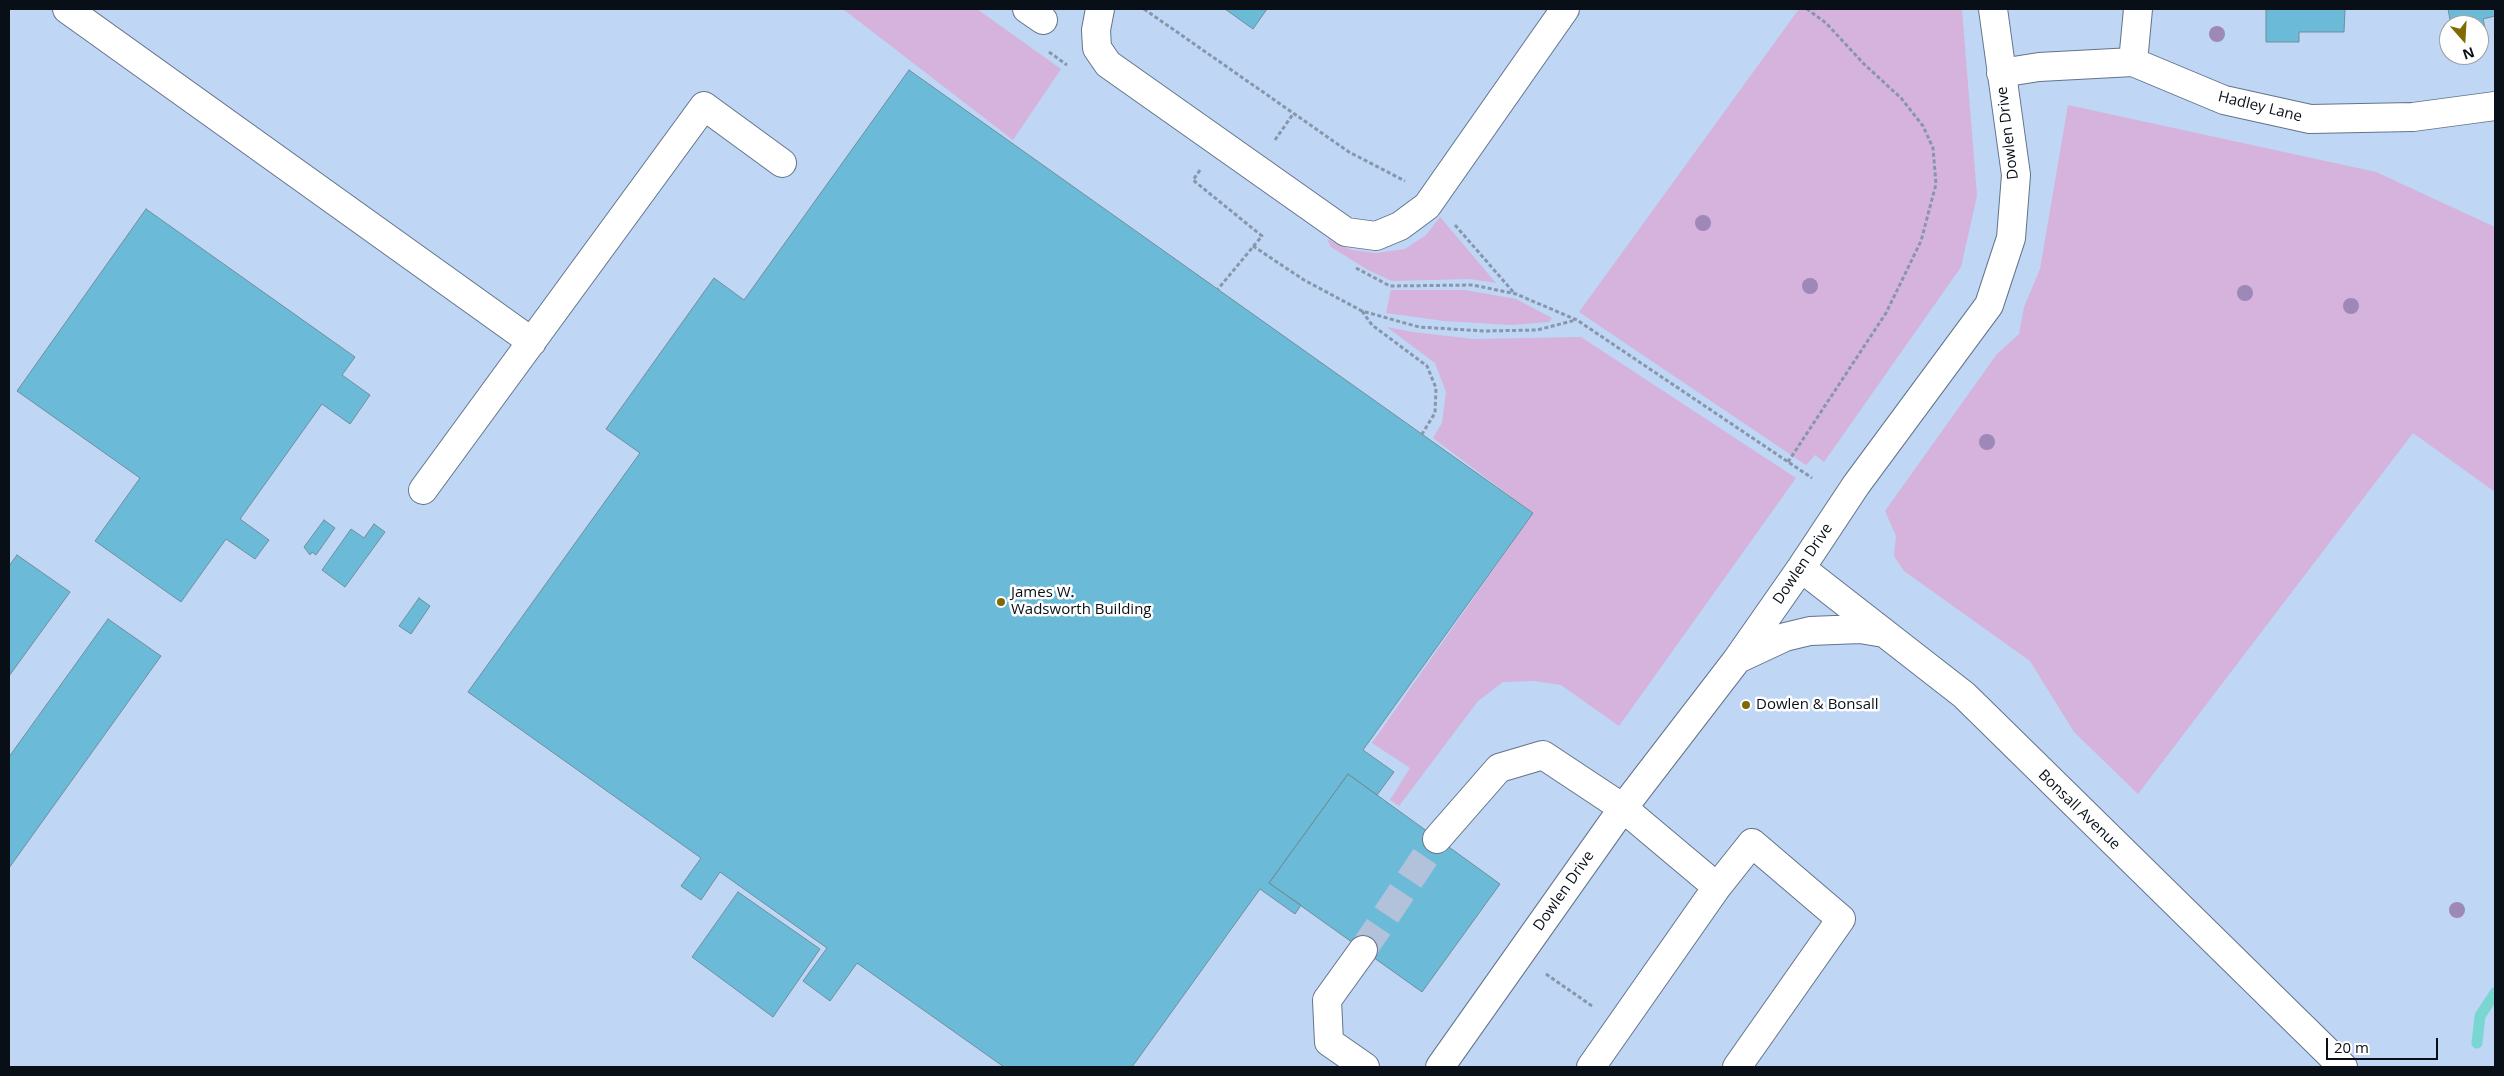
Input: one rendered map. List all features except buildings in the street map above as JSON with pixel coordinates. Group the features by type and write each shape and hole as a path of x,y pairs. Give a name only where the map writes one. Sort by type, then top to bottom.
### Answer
{"street":[{"path":"67,9 532,342"},
{"path":"1100,9 1096,30 1098,48 1108,64 1346,232 1376,236 1400,226 1427,206 1565,9"},
{"name":"Dowlen Drive","path":"1443,1066 1622,808 1736,661 1856,485 1988,305 2011,238 2016,175 1993,9"},
{"path":"2134,62 2138,9"},
{"name":"Hadley Lane","path":"2001,73 2038,67 2134,62 2224,100 2310,119 2413,117 2495,106"},
{"path":"423,490 704,106 782,163"},
{"name":"Bonsall Avenue","path":"1801,568 1964,695 2342,1067"},
{"path":"1736,661 1776,641 1810,631 1835,628 1860,629 1885,634"},
{"path":"1437,839 1500,768 1543,755 1622,808 1717,887"},
{"path":"1592,1067 1717,887 1752,843 1841,919 1736,1067"},
{"path":"1363,950 1327,1000 1329,1042 1365,1067"}],"path":[{"path":"1144,9 1350,152 1395,174"},
{"path":"1788,462 1886,313 1921,241 1936,184 1933,148 1923,126 1901,98 1864,64 1826,23 1807,9"},
{"path":"1274,142 1293,114"},
{"path":"1205,163 1193,180 1262,236 1218,288"},
{"path":"1449,219 1516,294"},
{"path":"1253,246 1304,280 1362,311 1419,327 1484,331 1537,330 1577,320"},
{"path":"1362,311 1372,325 1427,366 1436,388 1435,413 1422,434"},
{"path":"1546,974 1599,1011"}],"shaded area":[{"path":"9,9 2495,9 2495,1067 9,1067"},
{"path":"843,9 977,9 1061,69 1013,140"},
{"path":"1799,9 1962,9 1977,196 1961,267 1824,462 1815,455 1806,465 1579,312"},
{"path":"2068,105 2376,172 2495,227 2495,492 2413,433 2138,794 2074,732 2030,661 1904,571 1894,556 1896,536 1885,511 1997,354 2019,334 2024,307 2040,269"},
{"path":"1440,217 1496,283 1470,279 1392,281 1368,270 1331,247 1327,239 1352,250 1376,253 1405,249 1426,235"},
{"path":"1391,290 1465,290 1516,299 1552,318 1549,322 1511,325 1444,321 1386,313"},
{"path":"1387,327 1474,339 1581,337 1796,478 1619,726 1561,685 1534,681 1503,682 1478,701 1399,806 1390,800 1410,768 1372,743 1533,513 1433,438 1442,423 1446,392 1435,363"}],"waterway":[{"path":"2477,1043 2480,1016 2495,993"}],"tunnel":[{"path":"1363,950 1437,839"}],"place":[{"name":"James W. Wadsworth Building","path":"1001,602"},
{"name":"Dowlen & Bonsall","path":"1746,705"}]}
